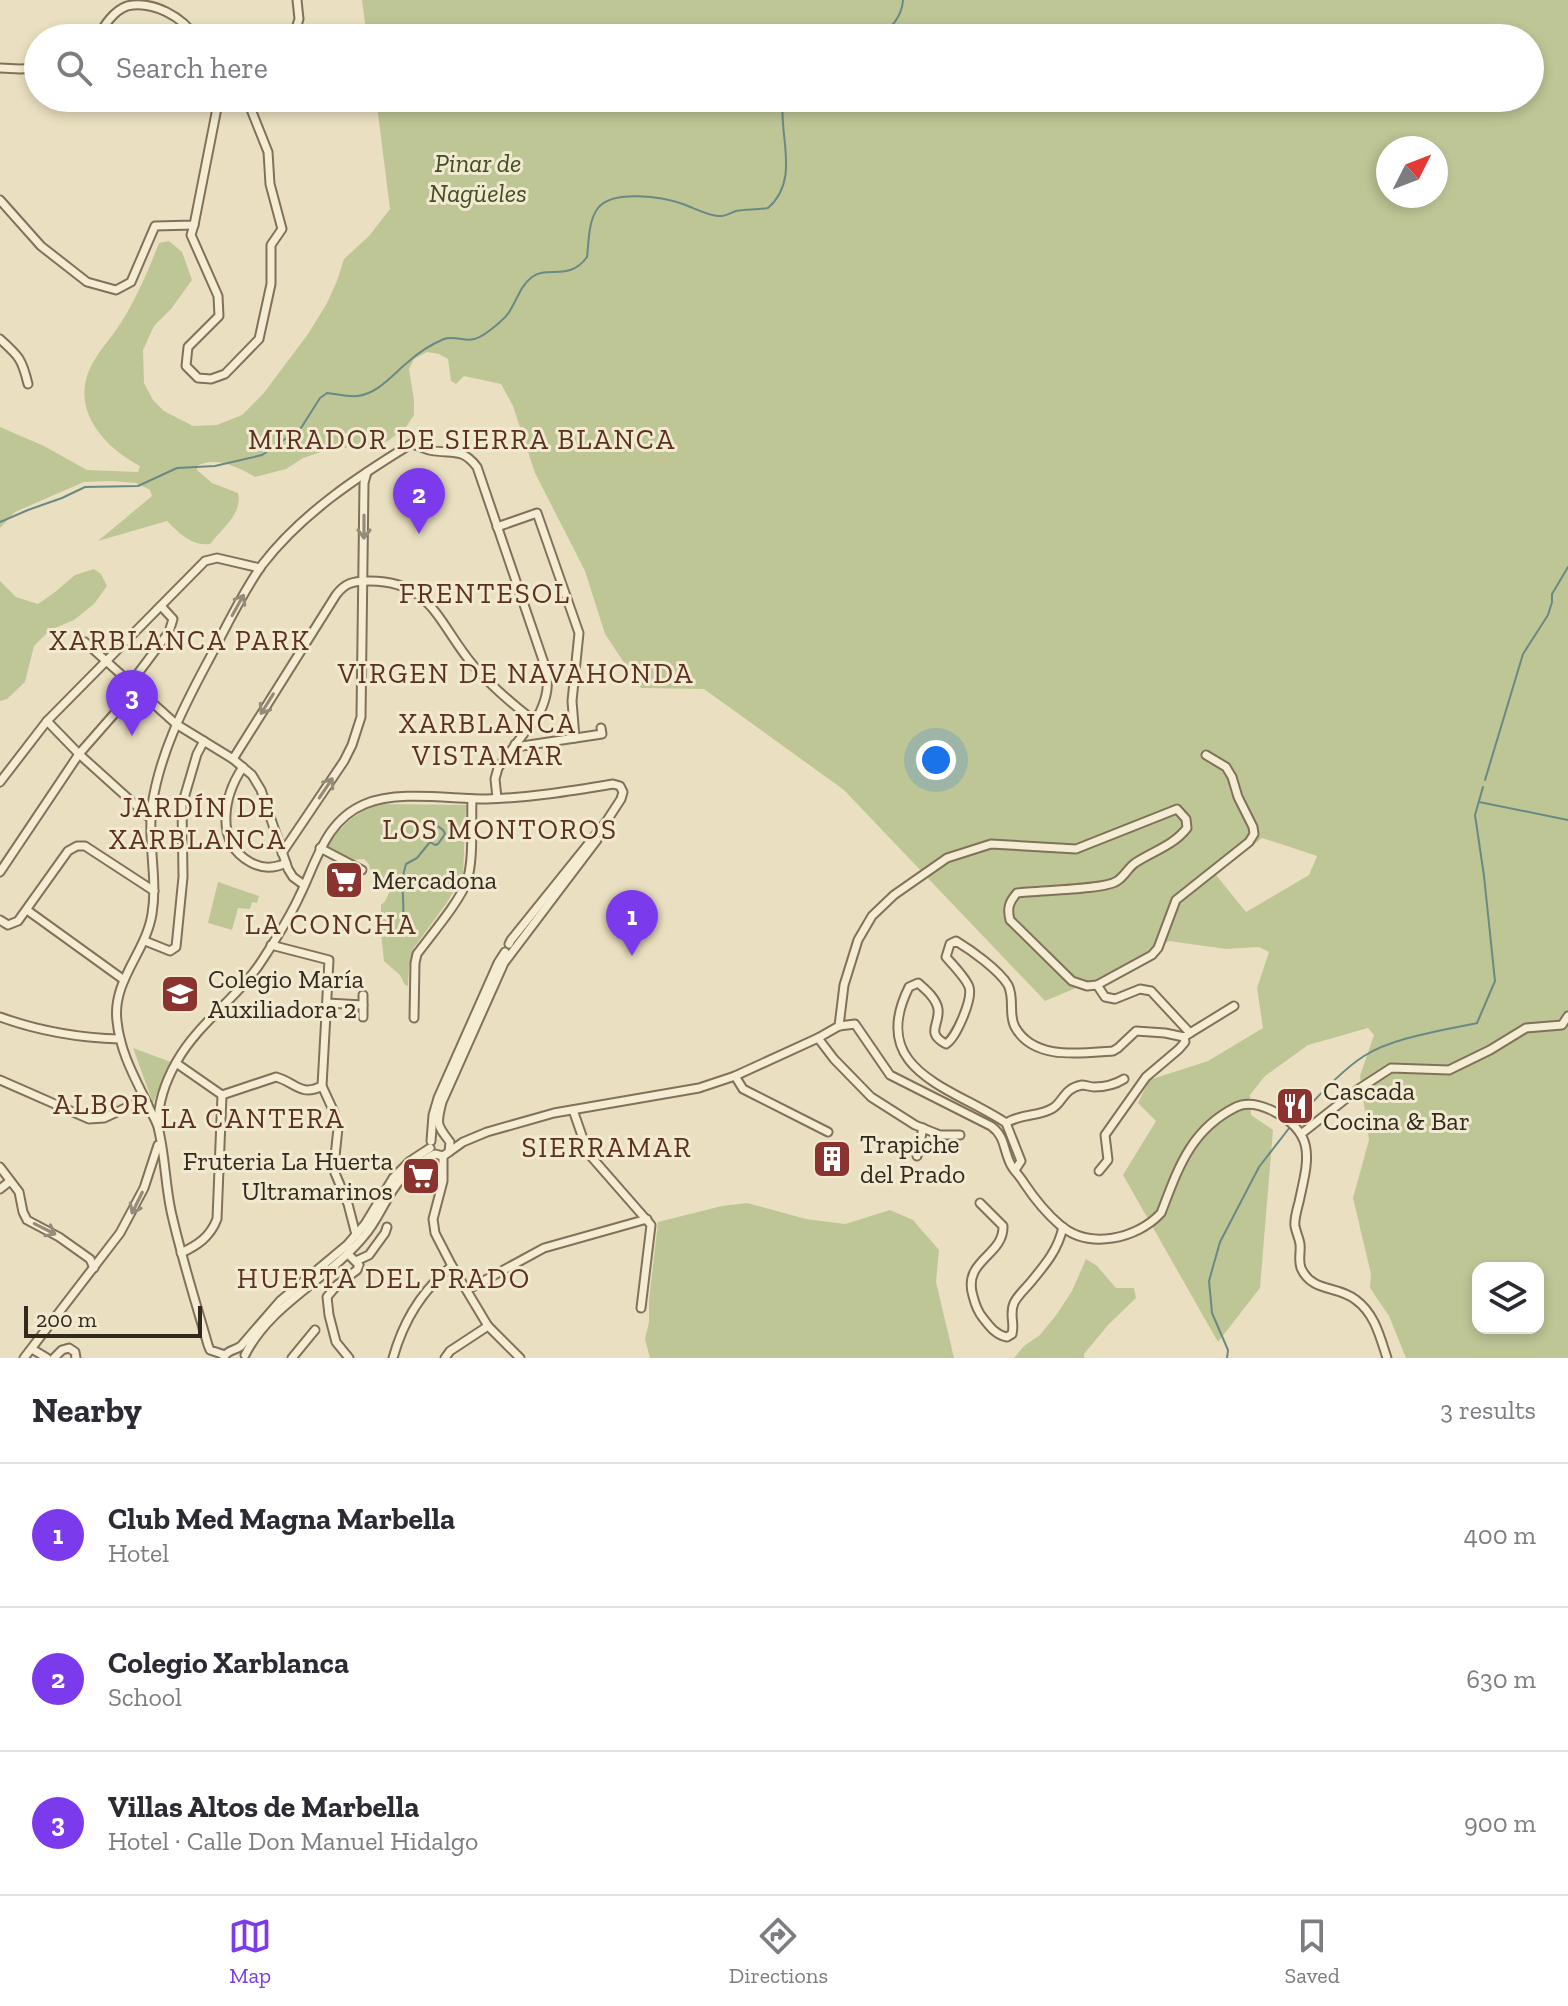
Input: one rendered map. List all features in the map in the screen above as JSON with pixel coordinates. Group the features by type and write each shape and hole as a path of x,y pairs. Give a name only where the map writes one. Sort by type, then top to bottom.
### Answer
{"street":[{"path":"297,0 297,24"},
{"path":"106,24 115,13 136,4 151,5 178,16 185,24"},
{"path":"0,68 24,68"},
{"path":"213,112 191,235 218,296 219,316 188,347 186,366 198,378 211,379 225,374 259,339 271,284 271,245 282,229 270,184 268,152 252,112"},
{"path":"0,200 41,246 87,282 116,290 131,282 155,226 194,225"},
{"path":"0,339 19,356 28,384"},
{"path":"497,798 496,774 501,762 544,702 548,679 477,467 466,455 433,451 411,444 352,481 297,527 260,568 176,724 160,772 151,819 153,911 145,941 117,1000 117,1020 125,1056 158,1129 181,1253 210,1350 224,1356 236,1350 280,1301 340,1252 365,1224 403,1167 487,1132 554,1113 699,1088 735,1076 839,1026 855,1024 890,1075 999,1132 1010,1163 1034,1197 1063,1227 1086,1238 1120,1238 1153,1222 1161,1213 1188,1148 1217,1118 1239,1105 1250,1104 1275,1112 1293,1124 1301,1134 1307,1159 1295,1227 1301,1248 1298,1258 1301,1267 1309,1280 1317,1285 1346,1293 1359,1302 1377,1328 1387,1358"},
{"path":"282,853 344,761 359,726 362,698 364,483 367,472"},
{"path":"352,481 364,483"},
{"path":"497,527 537,513 579,633 572,701 575,738"},
{"path":"0,782 47,721 205,561 217,558 260,568"},
{"path":"233,759 336,595 350,582 379,581 410,588 425,599 471,663 500,694 533,720"},
{"path":"0,872 79,754 133,686 169,632 173,619 161,606"},
{"path":"85,642 176,724 233,759 252,775 261,790 286,863 293,877 304,885"},
{"path":"47,721 151,819"},
{"path":"515,744 522,746 602,734 601,728"},
{"path":"145,941 170,951 176,947 183,877 182,805 204,741"},
{"path":"839,1026 844,985 858,940 872,916 894,895 947,858 991,844 1076,849 1177,809 1186,819 1187,828 1179,838 1134,864 1116,882 1102,886 1017,893 1007,910 1010,920 1020,932 1072,981 1087,986 1097,985 1152,955 1158,948 1176,900 1249,842 1254,834 1226,767 1206,755"},
{"path":"243,767 234,782 226,812 229,841 240,855 254,864 273,868 286,863"},
{"path":"24,1358 120,1233 139,1199 156,1152 159,1108 170,1074 189,1044 262,961 300,895 320,848 336,824 348,813 387,798 530,796 617,784 622,788 621,799 606,822 511,940 445,1094 439,1120 451,1146 438,1150 401,1179 371,1228 348,1254 278,1313 253,1342 246,1356 236,1350"},
{"path":"414,1018 417,954 466,882 472,799"},
{"path":"0,920 8,925 18,921 68,851 77,846 85,846 154,891"},
{"path":"320,848 362,870"},
{"path":"27,910 124,980"},
{"path":"1015,1170 1021,1161 1006,1123 951,1094 919,1070 905,1055 898,1041 896,1022 905,994 909,987 918,983 937,1007 936,1037 946,1044 953,1039 970,998 969,986 946,957 950,944 956,941 969,948 1007,983 1015,1027 1032,1045 1050,1051 1113,1051 1136,1031 1187,1035 1234,1006"},
{"path":"271,945 328,959 330,969 322,1086 338,1128 335,1173 356,1235"},
{"path":"509,950 498,963 433,1115 443,1181 433,1219 435,1233 488,1326 520,1358"},
{"path":"1097,985 1105,997 1115,999 1140,989 1151,991 1187,1035"},
{"path":"363,995 363,1017"},
{"path":"327,1003 363,1005"},
{"path":"1301,1134 1391,1068 1449,1070 1526,1028 1562,1025 1568,1016"},
{"path":"0,1017 52,1032 120,1039"},
{"path":"1099,1171 1108,1160 1105,1135 1146,1077 1179,1049 1187,1035"},
{"path":"818,1038 871,1097 915,1125 940,1135 960,1135"},
{"path":"176,1063 222,1095"},
{"path":"735,1076 743,1089 828,1132"},
{"path":"222,1095 276,1077 304,1091 322,1086"},
{"path":"1006,1123 1016,1117 1044,1112 1057,1106 1064,1094 1082,1085 1111,1085 1124,1079"},
{"path":"0,1080 89,1119 104,1118 145,1099"},
{"path":"181,1253 206,1238 217,1219 222,1095"},
{"path":"573,1110 588,1153 651,1225 641,1308"},
{"path":"917,1156 923,1128"},
{"path":"438,1150 436,1136 463,1142"},
{"path":"0,1167 19,1192 27,1220 90,1259 94,1268"},
{"path":"0,1189 10,1181"},
{"path":"980,1203 1003,1226 1003,1234 972,1274 970,1286 980,1315 999,1335 1007,1337 1012,1334 1011,1310 1016,1299 1059,1244 1063,1227"},
{"path":"467,1290 544,1248 647,1219"},
{"path":"356,1261 369,1255 387,1227"},
{"path":"348,1254 359,1265 357,1270 327,1297 336,1342 349,1358"},
{"path":"393,1358 414,1308 438,1277 452,1266"},
{"path":"445,1358 450,1351 488,1326"},
{"path":"292,1358 315,1330"},
{"path":"54,1358 69,1348 75,1352 76,1358"},
{"path":"32,1349 47,1358"}],"green space":[{"name":"Pinar de Nagüeles","path":"362,0 1568,0 1568,1358 1406,1358 1389,1316 1370,1288 1371,1274 1353,1198 1369,1140 1360,1076 1374,1035 1368,1028 1308,1045 1265,1076 1250,1095 1251,1115 1273,1130 1260,1288 1218,1342 1123,1175 1156,1121 1138,1103 1149,1080 1208,1061 1263,1028 1257,988 1269,952 1259,947 1226,949 1169,941 1095,980 1045,1001 844,790 704,689 641,688 605,634 585,571 535,473 513,406 501,384 464,376 456,384 451,381 448,359 427,352 414,359 409,369 414,415 406,427 388,441 372,446 330,449 303,458 286,469 255,477 219,462 197,466 197,470 212,483 238,493 235,514 210,544 191,541 167,521 98,541 152,496 150,490 136,483 112,481 84,482 15,512 0,528 0,427 44,446 87,470 138,472 140,466 116,450 96,428 85,402 85,388 91,366 127,312 159,243 169,241 182,252 192,280 154,326 143,350 144,383 153,400 164,411 193,426 217,425 242,415 263,394 326,305 344,259 369,236 390,209 378,112 1544,112 1544,24 365,24","holes":["1262,838 1317,856 1309,875 1246,912 1216,875"]},
{"path":"432,483 436,500 400,508 397,491"},
{"path":"94,569 101,574 107,586 94,604 74,620 50,630 34,646 25,682 7,699 0,701 0,581 16,597 38,604 75,575"},
{"path":"378,804 466,805 463,876 413,949 408,986 384,961 381,905 394,883 371,874 369,864 364,859 352,860 327,847 349,821"},
{"path":"218,882 259,896 250,909 238,908 232,930 208,923"},
{"path":"133,1048 171,1062 153,1103"},
{"path":"747,1203 806,1219 845,1224 890,1210 913,1220 939,1250 936,1282 954,1358 650,1358 645,1339 658,1222"},
{"path":"1086,1259 1097,1266 1116,1288 1134,1288 1136,1298 1108,1325 1084,1358 1014,1358 1040,1335 1057,1314 1072,1291"}],"waterway":[{"path":"893,24 903,0"},
{"path":"0,522 85,487 138,486 177,468 215,466 262,455 301,428 320,398 327,393 365,394 378,388 416,355 439,341 452,338 471,340 481,336 505,317 532,277 544,272 566,271 580,265 587,257 592,219 605,202 615,198 651,197 721,216 736,211 768,208 784,184 786,156 782,112"},
{"path":"1485,780 1523,654 1548,615 1552,594 1568,567"},
{"path":"1300,1116 1347,1069 1376,1049 1418,1035 1477,1023 1495,981 1475,815 1483,787"},
{"path":"1479,802 1568,820"},
{"path":"403,918 406,864 417,858 430,842 438,844 445,834 435,824 424,834 430,842"},
{"path":"1227,1358 1228,1350 1212,1313 1209,1281 1220,1242 1259,1167 1290,1127"}],"place":[{"name":"Colegio Xarblanca","path":"419,534"},
{"name":"Villas Altos de Marbella","path":"132,736"},
{"name":"Mercadona","path":"344,880"},
{"name":"Club Med Magna Marbella","path":"632,956"},
{"name":"Colegio María Auxiliadora 2","path":"180,994"},
{"name":"Cascada Cocina & Bar","path":"1295,1106"},
{"name":"Trapiche del Prado","path":"832,1159"},
{"name":"Fruteria La Huerta Ultramarinos","path":"421,1176"}],"district":[{"name":"MIRADOR DE SIERRA BLANCA","path":"462,439"},
{"name":"FRENTESOL","path":"485,593"},
{"name":"XARBLANCA PARK","path":"180,640"},
{"name":"VIRGEN DE NAVAHONDA","path":"516,673"},
{"name":"XARBLANCA VISTAMAR","path":"488,739"},
{"name":"JARDÍN DE XARBLANCA","path":"198,823"},
{"name":"LOS MONTOROS","path":"500,829"},
{"name":"LA CONCHA","path":"331,924"},
{"name":"ALBOR","path":"102,1104"},
{"name":"LA CANTERA","path":"253,1118"},
{"name":"SIERRAMAR","path":"607,1147"},
{"name":"HUERTA DEL PRADO","path":"384,1278"}]}
